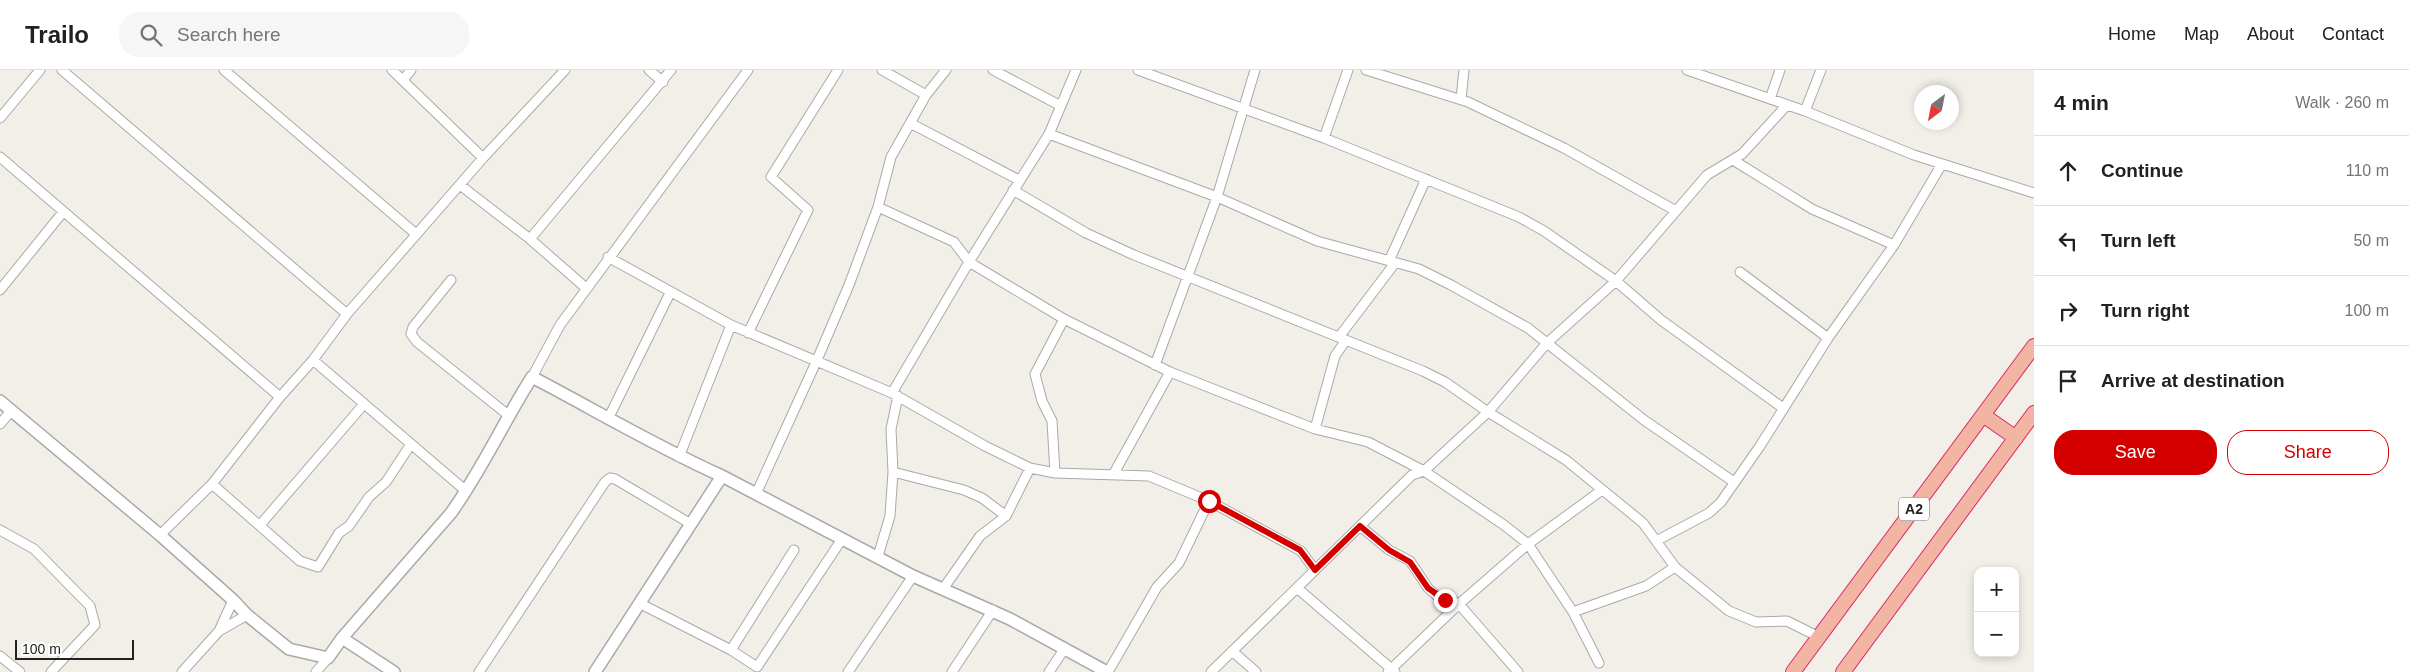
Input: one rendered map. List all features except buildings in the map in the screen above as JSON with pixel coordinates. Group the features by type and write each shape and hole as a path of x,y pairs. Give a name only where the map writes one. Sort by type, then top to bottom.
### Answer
{"highway":[{"name":"A2","path":"1793,672 2034,346"},
{"name":"A2","path":"1843,672 2034,413"},
{"path":"1983,415 2016,438"}],"street":[{"path":"0,118 40,70"},
{"path":"62,70 347,314"},
{"path":"224,70 416,234"},
{"path":"392,70 483,158"},
{"path":"403,80 411,70"},
{"path":"160,535 212,484 280,397 313,360 347,314 483,158 566,70"},
{"path":"648,70 663,82"},
{"path":"530,239 672,70"},
{"path":"316,672 342,638 451,513 466,491 560,325 608,257 748,70"},
{"path":"748,333 808,210 771,177 838,70"},
{"path":"882,70 926,95"},
{"path":"756,494 817,360 878,207 891,157 926,95 946,70"},
{"path":"993,70 1061,106"},
{"path":"878,556 890,516 893,472 891,429 895,394 969,262 1049,134 1076,70"},
{"path":"1138,70 1158,73 1519,217 1544,231 1616,282 1661,320 1783,408"},
{"path":"1155,365 1217,198 1255,70"},
{"path":"1324,138 1348,70"},
{"path":"1366,70 1460,99 1564,148 1676,211"},
{"path":"1460,99 1464,70"},
{"path":"1687,70 1805,111 1942,164 2034,193"},
{"path":"1770,99 1780,70"},
{"path":"1805,111 1821,70"},
{"path":"1211,672 1412,475 1424,471 1488,412 1547,343 1616,282 1707,175 1715,168 1742,154 1787,105"},
{"path":"910,123 1019,180"},
{"path":"1049,134 1217,198 1317,241 1419,269 1451,285 1528,328 1644,420 1734,482"},
{"path":"0,157 280,397"},
{"path":"1733,160 1757,177 1812,209 1894,245"},
{"path":"1656,541 1716,508 1828,338 1894,245 1942,164"},
{"path":"1315,429 1335,356 1342,339 1392,262 1426,179"},
{"path":"460,185 530,239 586,288"},
{"path":"1013,190 1086,233 1134,256 1423,371 1445,382 1488,412 1566,460 1643,523 1675,567 1729,611 1756,622 1787,622 1819,637"},
{"path":"878,207 954,242 969,262 1064,319 1155,365 1315,429 1368,442 1424,471 1504,525 1528,544 1573,612 1599,663"},
{"path":"0,290 63,212"},
{"path":"608,257 670,293 731,325 895,394 985,446 1030,468 1056,473 1149,476 1209,501 1300,550 1315,570"},
{"path":"1740,272 1828,338"},
{"path":"452,280 413,327 411,334 417,342 508,414"},
{"path":"609,417 670,293"},
{"path":"1056,473 1052,421 1042,401 1035,374 1064,319"},
{"path":"679,457 731,325"},
{"path":"313,360 466,491"},
{"path":"1113,475 1170,372"},
{"path":"532,377 609,417 679,457 722,476 913,576 993,610 1108,672 1157,587 1179,563 1209,501"},
{"path":"0,401 160,535 233,600 247,615 289,649 328,658"},
{"path":"260,526 364,404"},
{"path":"0,424 11,411"},
{"path":"212,484 300,561 318,567 339,533 348,526 369,497 386,482 411,444"},
{"path":"943,590 980,536 1006,516 1030,468"},
{"path":"893,472 964,490 982,498 1006,516"},
{"path":"595,672 722,476"},
{"path":"479,672 605,482 610,478 615,479 690,524"},
{"path":"1297,588 1391,671 1460,604 1528,544 1602,490"},
{"path":"1360,526 1389,550 1410,562 1428,588 1437,596 1460,604 1518,672"},
{"path":"0,530 34,549 90,606 95,625 51,672"},
{"path":"639,604 730,650 757,667 842,539"},
{"path":"730,650 794,550"},
{"path":"1573,612 1646,586 1675,567"},
{"path":"848,672 913,576"},
{"path":"182,672 219,631 233,600"},
{"path":"952,672 993,610"},
{"path":"219,631 247,615"},
{"path":"342,638 394,672"},
{"path":"1049,672 1065,648"},
{"path":"1232,651 1256,672"},
{"path":"0,656 20,672"}],"route":[{"path":"1209,501 1300,550 1315,570 1360,526 1389,550 1410,562 1428,588 1445,600"}]}
